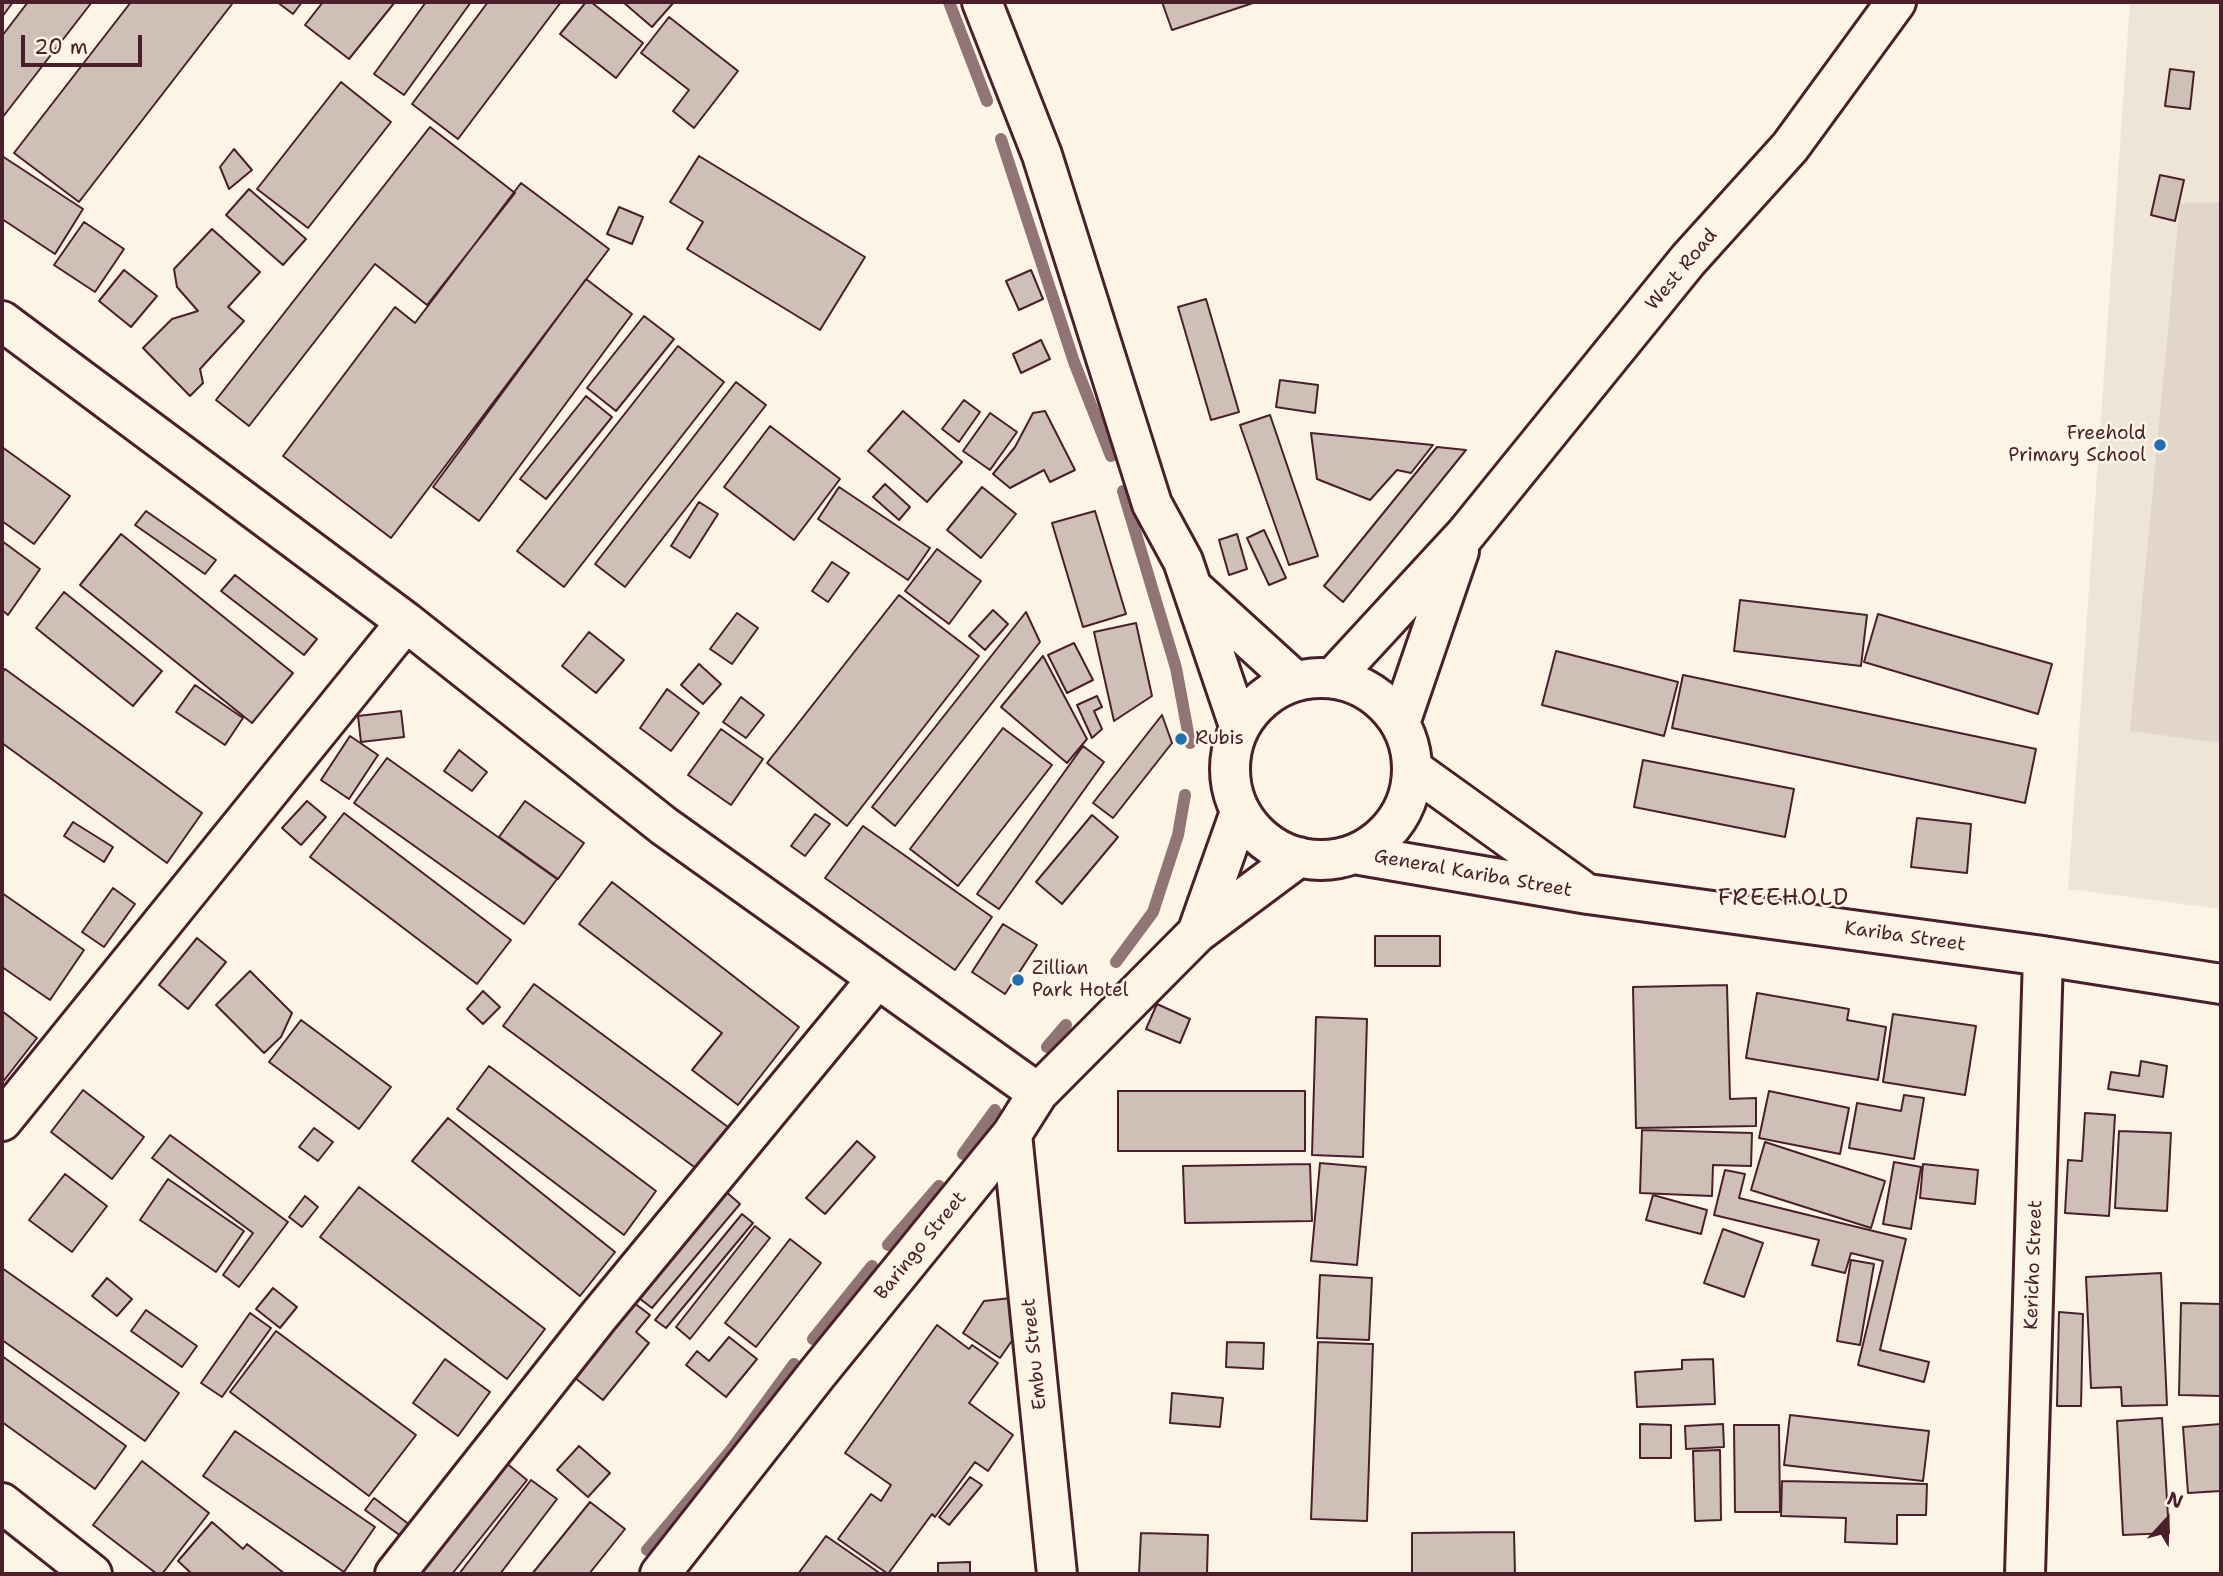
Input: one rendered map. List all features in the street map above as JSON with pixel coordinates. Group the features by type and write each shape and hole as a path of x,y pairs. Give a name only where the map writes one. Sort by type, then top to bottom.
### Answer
{"street":[{"path":"982,2 1042,155 1152,504 1182,561 1239,726"},
{"name":"West Road","path":"1334,678 1465,536 1688,260 1790,147 1896,2"},
{"path":"2,321 406,622 664,826 1038,1093"},
{"name":"West Road","path":"1400,723 1465,536"},
{"path":"1190,585 1295,681"},
{"path":"2,1121 406,622"},
{"path":"1314,677 1334,678 1372,693 1400,723 1409,745 1413,769 1408,796 1397,821 1378,841 1354,854 1327,860 1299,857 1276,848 1255,832 1240,812 1232,792 1229,769 1231,747 1239,726 1254,706 1273,691 1295,681 1314,677"},
{"name":"General Kariba Street","path":"1413,769 1588,894"},
{"name":"Baringo Street","path":"1197,933 1240,812"},
{"name":"General Kariba Street","path":"1354,854 1588,894"},
{"name":"Baringo Street","path":"660,1574 817,1374 1012,1134 1038,1093 1197,933 1299,857"},
{"name":"Kariba Street","path":"1588,894 2043,956 2221,984"},
{"name":"Kericho Street","path":"2025,1574 2043,956"},
{"path":"395,1574 598,1317 877,979"},
{"name":"Embu Street","path":"1012,1134 1057,1574"},
{"path":"2,1503 92,1574"}],"shaded area":[{"name":"Freehold Primary School","path":"2130,2 2221,2 2221,909 2068,889"},
{"path":"2221,202 2221,743 2130,731 2180,203"}],"building":[{"path":"2,2 13,2 2,17"},
{"path":"28,2 92,2 2,118 2,36"},
{"path":"131,2 232,4 79,202 14,153"},
{"path":"277,2 302,2 293,14"},
{"path":"323,2 395,2 349,59 305,25"},
{"path":"426,2 471,2 404,95 374,74"},
{"path":"488,2 561,2 458,139 412,104"},
{"path":"586,2 591,2 643,43 616,78 560,34"},
{"path":"623,2 674,2 652,27"},
{"path":"1162,2 1256,2 1172,30"},
{"path":"669,17 738,71 694,128 673,111 689,90 641,53"},
{"path":"2170,69 2194,72 2190,109 2165,106"},
{"path":"341,82 391,122 308,228 257,189"},
{"path":"430,127 515,193 427,305 375,264 249,426 216,400"},
{"path":"234,149 252,170 229,189 220,167"},
{"path":"2,156 83,209 55,254 2,219"},
{"path":"699,156 865,257 820,330 687,249 703,222 670,202"},
{"path":"2160,175 2184,180 2175,221 2151,215"},
{"path":"521,183 609,249 391,538 283,456 395,307 415,323"},
{"path":"249,189 306,239 283,265 226,215"},
{"path":"619,207 643,217 632,244 607,234"},
{"path":"84,222 124,249 95,292 54,265"},
{"path":"212,229 260,272 228,307 244,321 200,369 203,383 190,396 143,348 172,319 198,311 177,287 174,269"},
{"path":"124,270 157,296 131,327 99,301"},
{"path":"1031,270 1043,299 1019,310 1006,281"},
{"path":"586,279 632,314 479,521 433,487"},
{"path":"1206,299 1239,412 1211,420 1178,307"},
{"path":"644,316 674,339 616,411 587,388"},
{"path":"1041,340 1050,359 1021,373 1013,354"},
{"path":"678,346 724,382 564,587 517,551"},
{"path":"1280,380 1318,385 1315,413 1276,407"},
{"path":"736,382 766,405 625,587 595,564"},
{"path":"586,396 612,417 546,499 520,479"},
{"path":"964,400 980,412 959,442 942,429"},
{"path":"903,411 962,462 927,502 868,451"},
{"path":"1045,411 1075,470 1050,482 1044,470 1010,488 993,474 1015,447 1033,413"},
{"path":"990,413 1017,432 990,470 963,451"},
{"path":"1270,415 1318,556 1289,565 1240,425"},
{"path":"770,426 840,479 794,540 724,487"},
{"path":"1311,433 1433,445 1411,473 1397,470 1370,500 1317,479"},
{"path":"2,447 70,496 34,544 2,521"},
{"path":"1437,447 1466,450 1343,602 1324,586"},
{"path":"885,484 910,507 899,520 873,497"},
{"path":"839,487 930,548 908,580 818,519"},
{"path":"982,487 1016,514 981,558 947,530"},
{"path":"699,502 718,514 690,558 671,546"},
{"path":"146,511 216,560 205,574 135,525"},
{"path":"1095,511 1126,614 1083,627 1052,523"},
{"path":"1264,530 1286,578 1269,585 1247,538"},
{"path":"121,534 293,673 252,723 80,585"},
{"path":"1237,534 1247,569 1229,575 1219,540"},
{"path":"2,541 40,569 8,615 2,610"},
{"path":"937,549 981,581 949,624 905,591"},
{"path":"832,562 849,573 828,602 812,591"},
{"path":"235,575 317,639 304,655 221,591"},
{"path":"64,592 162,671 133,706 36,628"},
{"path":"899,595 979,656 847,826 767,763"},
{"path":"1740,600 1867,615 1861,666 1734,651"},
{"path":"993,610 1008,624 985,650 969,636"},
{"path":"1026,612 1040,642 895,826 872,807"},
{"path":"737,613 758,628 732,664 710,649"},
{"path":"1878,614 2052,664 2038,714 1864,662"},
{"path":"1136,623 1152,696 1114,721 1094,632"},
{"path":"589,632 624,660 596,693 562,666"},
{"path":"1074,643 1093,680 1067,693 1048,655"},
{"path":"1556,651 1678,682 1664,736 1542,705"},
{"path":"1043,656 1087,739 1067,763 1001,707"},
{"path":"699,664 721,684 703,704 681,685"},
{"path":"5,669 202,813 167,863 2,743 2,673"},
{"path":"1683,675 2036,749 2025,803 1672,728"},
{"path":"195,685 243,718 225,745 176,712"},
{"path":"667,689 699,713 671,751 640,728"},
{"path":"1097,696 1102,707 1094,711 1102,729 1092,738 1077,705"},
{"path":"741,697 764,715 746,738 723,722"},
{"path":"401,711 404,737 361,742 358,716"},
{"path":"1162,715 1172,743 1113,818 1093,803"},
{"path":"1003,728 1052,765 958,886 910,849"},
{"path":"721,729 763,759 731,805 688,775"},
{"path":"350,736 378,755 349,799 321,780"},
{"path":"1083,746 1104,762 999,909 977,894"},
{"path":"459,750 487,772 472,791 444,771"},
{"path":"387,758 557,879 524,924 354,803"},
{"path":"1643,760 1794,789 1785,837 1634,807"},
{"path":"307,801 326,817 301,845 282,828"},
{"path":"525,801 584,843 558,879 499,837"},
{"path":"344,813 511,940 477,984 310,857"},
{"path":"815,814 830,824 805,856 791,846"},
{"path":"1092,815 1118,837 1062,904 1036,882"},
{"path":"1917,818 1971,824 1967,873 1911,867"},
{"path":"73,822 113,847 104,862 64,836"},
{"path":"863,826 992,917 955,970 825,878"},
{"path":"612,882 799,1027 738,1105 692,1070 722,1033 579,924"},
{"path":"113,888 135,904 104,947 82,932"},
{"path":"2,893 84,950 50,1000 2,967"},
{"path":"1003,924 1037,945 1005,994 972,972"},
{"path":"1375,936 1440,936 1440,966 1375,966"},
{"path":"197,938 226,962 188,1009 159,985"},
{"path":"250,971 292,1013 281,1037 264,1053 216,1005"},
{"path":"534,984 728,1127 697,1169 503,1026"},
{"path":"1727,985 1730,1099 1756,1098 1756,1126 1636,1128 1633,987"},
{"path":"483,991 500,1007 483,1024 467,1009"},
{"path":"1757,993 1849,1009 1847,1020 1886,1027 1878,1080 1746,1058"},
{"path":"1157,1004 1190,1019 1180,1043 1146,1029"},
{"path":"2,1011 37,1038 2,1083"},
{"path":"1893,1014 1976,1026 1965,1095 1883,1082"},
{"path":"1316,1017 1367,1019 1363,1157 1312,1155"},
{"path":"301,1020 391,1087 359,1129 269,1062"},
{"path":"2141,1061 2167,1066 2163,1097 2108,1089 2111,1072 2139,1076"},
{"path":"489,1066 656,1191 624,1235 457,1109"},
{"path":"83,1090 144,1137 112,1179 51,1132"},
{"path":"1118,1091 1305,1091 1305,1151 1118,1151"},
{"path":"1769,1091 1849,1108 1840,1154 1759,1138"},
{"path":"1904,1095 1924,1098 1914,1159 1849,1148 1857,1103 1901,1111"},
{"path":"2085,1113 2115,1115 2109,1216 2065,1213 2068,1160 2082,1161"},
{"path":"448,1118 615,1252 580,1296 412,1161"},
{"path":"314,1128 333,1142 318,1161 299,1147"},
{"path":"1642,1130 1752,1133 1751,1166 1713,1165 1712,1196 1640,1193"},
{"path":"2119,1131 2171,1133 2167,1211 2115,1208"},
{"path":"170,1135 288,1222 239,1287 223,1275 253,1233 152,1158"},
{"path":"857,1141 875,1157 825,1214 806,1198"},
{"path":"1765,1142 1885,1181 1871,1228 1751,1190"},
{"path":"1894,1162 1921,1167 1911,1229 1883,1224"},
{"path":"1320,1163 1366,1167 1357,1265 1311,1261"},
{"path":"1310,1164 1312,1221 1185,1223 1183,1166"},
{"path":"1923,1164 1978,1170 1975,1204 1920,1198"},
{"path":"1725,1170 1745,1174 1739,1198 1906,1239 1880,1350 1929,1362 1924,1382 1858,1365 1883,1261 1851,1253 1845,1273 1812,1265 1819,1240 1714,1215"},
{"path":"65,1174 107,1206 72,1252 29,1220"},
{"path":"168,1179 244,1231 216,1272 140,1220"},
{"path":"359,1187 545,1329 507,1379 320,1237"},
{"path":"724,1190 740,1204 652,1308 635,1295"},
{"path":"1653,1195 1707,1210 1701,1234 1646,1220"},
{"path":"305,1196 318,1207 302,1227 289,1217"},
{"path":"742,1214 753,1223 666,1328 655,1320"},
{"path":"755,1226 770,1238 690,1339 676,1327"},
{"path":"1723,1229 1763,1243 1744,1297 1704,1283"},
{"path":"790,1239 821,1263 756,1347 725,1323"},
{"path":"1851,1260 1874,1264 1860,1345 1837,1341"},
{"path":"2,1268 179,1393 145,1441 2,1340"},
{"path":"2161,1273 2167,1405 2122,1406 2121,1387 2091,1388 2086,1277"},
{"path":"1320,1275 1372,1278 1369,1340 1317,1338"},
{"path":"107,1278 132,1299 117,1316 92,1296"},
{"path":"273,1288 297,1307 280,1328 256,1309"},
{"path":"1011,1298 1031,1313 1000,1358 963,1333 984,1301"},
{"path":"629,1299 650,1315 636,1332 649,1343 603,1400 570,1374"},
{"path":"2181,1303 2221,1304 2221,1396 2179,1395"},
{"path":"146,1310 197,1346 182,1367 131,1331"},
{"path":"2059,1312 2083,1314 2081,1406 2057,1406"},
{"path":"250,1313 271,1328 222,1397 201,1383"},
{"path":"937,1325 969,1349 972,1345 998,1363 969,1403 1013,1435 988,1471 975,1462 935,1517 932,1514 888,1574 838,1539 871,1494 881,1501 891,1485 845,1453"},
{"path":"276,1331 416,1435 369,1496 230,1392"},
{"path":"729,1337 757,1359 726,1397 686,1365 697,1351 709,1361"},
{"path":"1227,1342 1264,1343 1263,1369 1226,1367"},
{"path":"1318,1342 1373,1344 1367,1521 1311,1519"},
{"path":"2,1356 126,1446 95,1489 2,1422"},
{"path":"445,1359 490,1392 458,1436 413,1403"},
{"path":"1713,1359 1715,1404 1637,1407 1635,1372 1682,1369 1682,1360"},
{"path":"1172,1393 1223,1398 1220,1427 1170,1423"},
{"path":"1790,1415 1929,1431 1923,1481 1784,1465"},
{"path":"2162,1418 2169,1533 2123,1535 2117,1421"},
{"path":"1640,1424 1671,1425 1671,1458 1640,1458"},
{"path":"1723,1424 1724,1447 1686,1449 1685,1426"},
{"path":"2221,1424 2221,1491 2188,1493 2183,1427"},
{"path":"1734,1425 1779,1425 1780,1512 1735,1512"},
{"path":"235,1431 375,1527 344,1572 203,1476"},
{"path":"579,1446 610,1473 588,1497 557,1470"},
{"path":"1720,1450 1721,1520 1695,1521 1693,1451"},
{"path":"142,1461 209,1513 162,1574 157,1574 93,1525"},
{"path":"505,1462 527,1480 452,1574 415,1574"},
{"path":"970,1477 982,1485 949,1525 939,1517"},
{"path":"531,1480 557,1499 500,1574 459,1574"},
{"path":"1782,1481 1927,1484 1926,1515 1897,1515 1897,1544 1845,1542 1846,1518 1781,1516"},
{"path":"374,1498 414,1528 405,1539 365,1510"},
{"path":"590,1502 625,1529 589,1574 532,1574"},
{"path":"212,1522 243,1549 247,1544 285,1574 192,1574 178,1561"},
{"path":"1514,1532 1515,1574 1412,1574 1412,1533"},
{"path":"1141,1533 1208,1535 1207,1574 1139,1574"},
{"path":"826,1536 881,1574 798,1574"},
{"path":"970,1562 970,1574 938,1574 938,1563"}],"waterway":[{"path":"949,2 987,101"},
{"path":"1001,139 1074,362 1111,456"},
{"path":"1123,491 1176,668 1190,743"},
{"path":"1116,962 1153,912 1178,835 1185,795"},
{"path":"1047,1047 1066,1025"},
{"path":"963,1154 995,1110"},
{"path":"888,1245 939,1186"},
{"path":"813,1339 872,1266"},
{"path":"647,1550 731,1450 794,1364"}],"place":[{"name":"Freehold Primary School","path":"2160,445"},
{"name":"Rubis","path":"1181,739"},
{"name":"Zillian Park Hotel","path":"1018,980"}],"district":[{"name":"FREEHOLD","path":"1784,899"}]}
